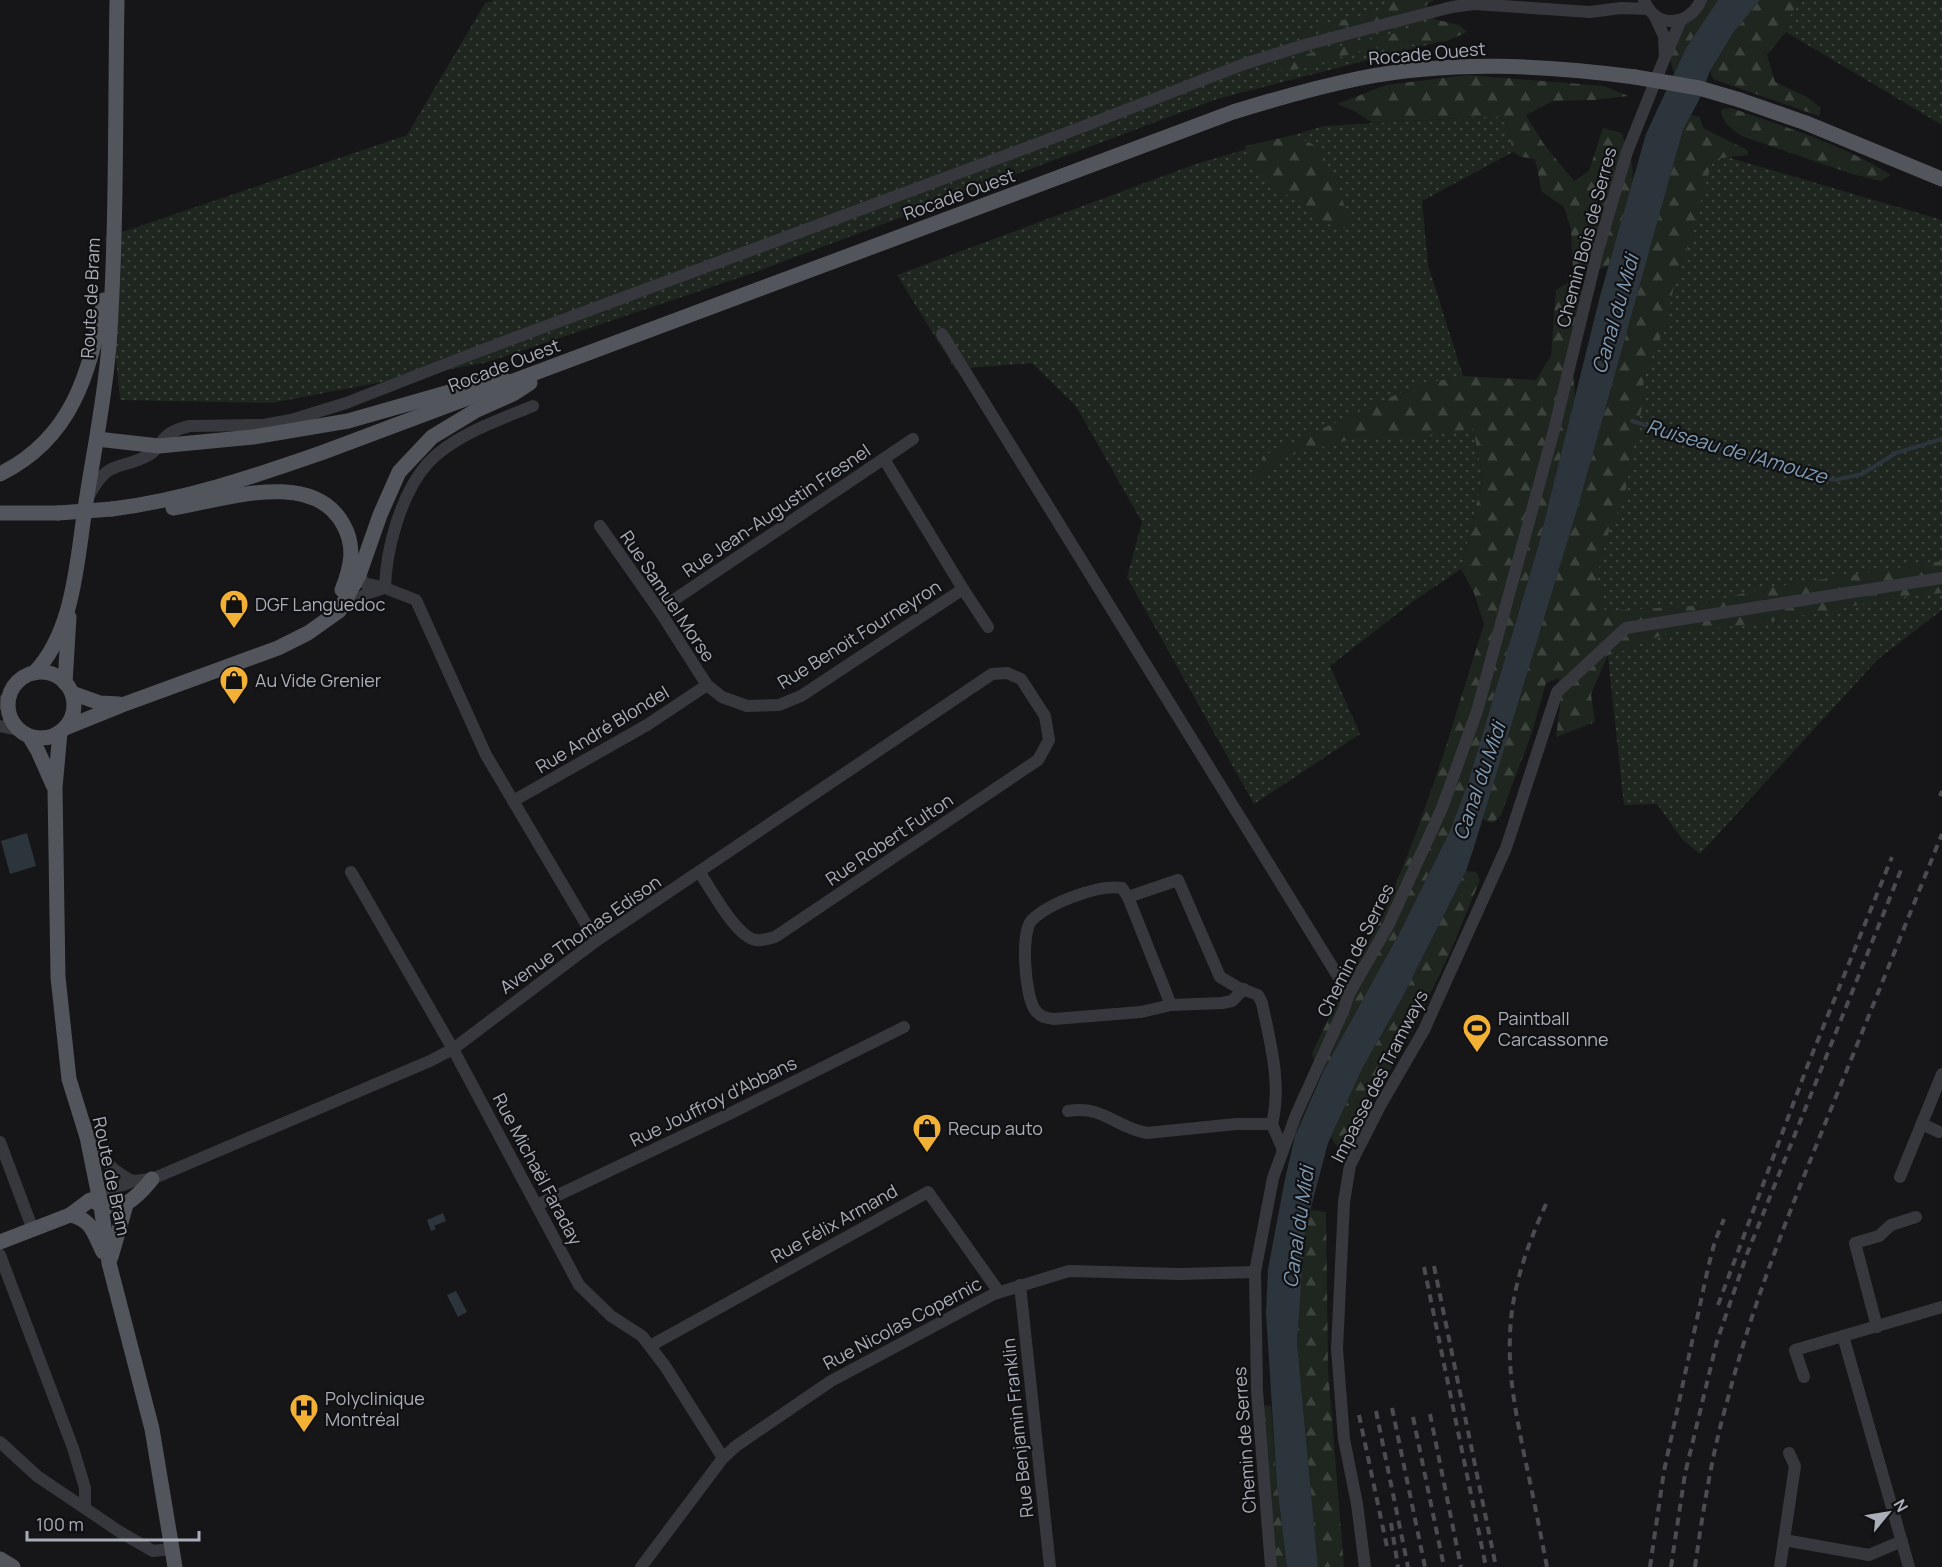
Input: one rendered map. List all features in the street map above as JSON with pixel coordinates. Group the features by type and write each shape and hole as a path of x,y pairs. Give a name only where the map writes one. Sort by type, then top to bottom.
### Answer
{"main road":[{"name":"Route de Bram","path":"55,788 38,751 9,715 4,700 18,681 34,673 46,660 61,629 71,595 97,440 109,347 113,256 117,0"},
{"name":"Rocade Ouest","path":"0,513 58,513 144,505 255,477 424,416 1233,112 1296,93 1364,77 1453,68 1520,67 1581,70 1699,88 1806,123 1942,178"},
{"path":"0,474 15,466 46,442 75,403 93,354 113,256"},
{"path":"97,440 159,446 253,437 348,422 499,378 558,365"},
{"path":"24,733 40,738 50,737 122,705 278,648 339,611 359,575 380,514 399,472 432,437 475,411 513,394 558,365"},
{"path":"144,505 165,509 263,492 299,492 321,501 338,515 349,535 352,555 349,572 339,596 320,624"},
{"name":"Route de Bram","path":"71,595 69,688 74,711 63,730 55,788 58,977 69,1079 87,1137 109,1263 152,1430 175,1567"},
{"path":"34,673 51,673 69,688 100,703 122,705"},
{"path":"69,1079 74,1123 97,1200 110,1208 126,1205"},
{"path":"109,1263 126,1205 152,1179"},
{"path":"0,1242 70,1215 97,1200"},
{"path":"70,1215 81,1217 88,1222 109,1263"},
{"path":"0,1559 13,1567"}],"street":[{"path":"86,502 96,482 104,474 115,467 150,455 162,440 180,428 272,423 291,420 346,403 1071,132 1244,64 1308,44 1452,7 1474,4 1590,12 1625,4 1649,8 1672,21 1681,20 1696,10 1701,0"},
{"path":"1649,8 1664,36 1665,57"},
{"name":"Chemin Bois de Serres","path":"1554,430 1598,250 1627,152 1681,20"},
{"path":"942,334 1348,994"},
{"path":"385,588 386,567 400,514 416,481 428,463 478,428 533,406"},
{"name":"Chemin de Serres","path":"1271,1567 1257,1391 1255,1272 1273,1178 1296,1114 1344,1009 1348,994 1389,924 1442,808 1477,711 1554,430"},
{"name":"Rue Jean-Augustin Fresnel","path":"659,610 913,439"},
{"path":"884,459 988,627"},
{"name":"Rue Samuel Morse","path":"600,526 659,610 707,685"},
{"path":"359,575 364,583 416,600 486,755 596,942"},
{"name":"Impasse des Tramways","path":"1365,1567 1357,1504 1344,1438 1337,1349 1344,1202 1350,1165 1380,1106 1424,1030 1506,848 1557,692 1626,628 1942,578"},
{"path":"339,611 366,594 385,588"},
{"name":"Rue Benoit Fourneyron","path":"707,685 722,698 747,706 780,705 801,696 963,589"},
{"name":"Avenue Thomas Edison","path":"97,1200 134,1181 152,1179 430,1061 453,1049 596,942 971,686 992,674 1007,673 1021,680"},
{"name":"Rue Robert Fulton","path":"700,873 740,931 756,940 775,937 1038,760 1049,740 1045,716 1021,680"},
{"name":"Rue André Blondel","path":"513,801 647,725 707,685"},
{"path":"0,726 24,733"},
{"name":"Rue Michaël Faraday","path":"351,872 453,1049 579,1285 611,1316 642,1336 665,1366 723,1458"},
{"path":"1128,897 1178,880 1220,977 1258,994 1262,1003 1274,1061 1276,1107 1272,1124 1283,1150"},
{"path":"1171,1005 1128,897 1122,888 1113,886 1074,895 1031,920 1026,935 1025,971 1033,1008 1043,1018 1141,1012 1171,1005 1232,1001 1244,989"},
{"name":"Rue Jouffroy d'Abbans","path":"537,1205 904,1028"},
{"path":"1900,1177 1942,1074"},
{"path":"1068,1111 1082,1108 1095,1110 1134,1131 1146,1133 1236,1124 1272,1124"},
{"path":"1922,1124 1938,1132"},
{"path":"87,1137 105,1163 120,1175 134,1181"},
{"path":"0,1142 33,1230"},
{"name":"Rue Félix Armand","path":"650,1346 928,1192 999,1292"},
{"path":"1877,1327 1855,1243 1879,1236 1891,1225 1916,1217"},
{"path":"0,1255 73,1448 85,1488 85,1507"},
{"name":"Rue Nicolas Copernic","path":"641,1567 723,1458 736,1446 831,1381 999,1292 1068,1271 1113,1274 1255,1272"},
{"name":"Rue Benjamin Franklin","path":"1020,1286 1050,1567"},
{"path":"1804,1377 1795,1350 1942,1307"},
{"path":"1843,1336 1909,1567"},
{"path":"0,1442 37,1476 111,1526 153,1551 171,1549"},
{"path":"1779,1567 1795,1466 1789,1453"},
{"path":"1784,1540 1869,1555 1901,1538"}],"green space":[{"path":"494,0 1426,0 1442,41 1217,99 750,274 488,362 271,403 120,400 105,238 407,135 485,3"},
{"path":"1386,0 1434,0 1405,17 1319,31 1297,41 1299,34 1323,25 1383,10"},
{"path":"1698,0 1718,0 1686,48 1674,73 1669,56"},
{"path":"1760,0 1801,0 1785,23 1786,32 1767,55 1775,82 1807,97 1821,108 1819,116 1713,79 1710,71 1733,33"},
{"path":"1801,0 1942,0 1942,125 1786,32 1784,24"},
{"path":"1433,19 1459,25 1467,32 1447,41 1362,50 1303,69 1271,70 1264,67 1322,50 1395,33"},
{"path":"1468,75 1604,86 1628,96 1553,101 1526,115 1543,143 1574,181 1589,171 1603,128 1622,133 1632,164 1633,180 1609,265 1599,269 1573,270 1571,229 1564,207 1542,192 1535,159 1522,157 1513,152 1507,125 1496,116 1373,123 1337,104 1386,85"},
{"path":"1731,108 1833,145 1891,175 1881,181 1852,174 1742,136 1728,126 1722,116 1723,109"},
{"path":"1691,115 1700,117 1703,128 1747,150 1748,155 1713,159 1673,290 1667,321 1644,376 1642,406 1624,499 1608,534 1597,576 1605,611 1692,606 1761,589 1942,561 1942,593 1881,599 1837,610 1736,626 1669,632 1608,655 1591,694 1595,722 1556,737 1560,708 1559,678 1546,683 1532,732 1501,815 1493,823 1482,819 1578,507 1683,130"},
{"path":"1496,116 1507,125 1513,152 1422,201 1428,265 1463,376 1483,477 1461,569 1415,600 1330,666 1360,734 1254,804 1127,577 1142,522 1076,406 1032,363 955,369 897,275 1193,165 1324,126"},
{"path":"1294,135 1320,148 1337,185 1353,230 1330,225 1255,173 1245,146"},
{"path":"1727,157 1942,220 1942,610 1878,659 1700,854 1682,839 1657,804 1624,805 1607,647 1583,606 1642,383 1713,159"},
{"path":"1569,282 1591,293 1572,355 1575,398 1538,547 1468,783 1449,833 1401,930 1323,1072 1315,1063 1312,1053 1342,991 1383,916 1415,836 1443,756 1484,624 1474,593 1461,569 1483,477 1473,429 1414,437 1363,436 1280,458 1254,483 1263,456 1417,385 1463,376 1536,380 1551,356 1556,290"},
{"path":"1466,871 1476,872 1480,880 1448,957 1410,1036 1372,1100 1349,1150 1338,1148 1331,1137 1363,1067 1401,1000"},
{"path":"1310,1210 1326,1212 1328,1370 1344,1567 1318,1567 1297,1343 1305,1230"},
{"path":"1265,1405 1271,1406 1277,1486 1287,1567 1275,1567 1262,1415"}],"water":[{"name":"Canal du Midi","path":"1718,0 1760,0 1733,33 1710,71 1699,100 1683,130 1578,507 1466,871 1401,1000 1363,1067 1328,1143 1305,1230 1297,1343 1318,1567 1287,1567 1277,1486 1266,1313 1268,1269 1295,1136 1323,1072 1401,930 1449,833 1468,783 1538,547 1600,296 1646,134 1686,48"},
{"path":"27,833 36,866 10,874 1,841"},
{"path":"443,1213 446,1221 434,1226 436,1229 431,1231 427,1220"},
{"path":"456,1291 467,1312 458,1317 447,1295"}],"waterway":[{"name":"Ruiseau de l'Amouze","path":"1632,421 1811,477 1835,480 1862,474 1896,453 1942,439"}],"railway":[{"path":"1940,796 1942,791"},
{"path":"1695,1567 1717,1440 1750,1322 1791,1210 1942,834"},
{"path":"1718,1305 1807,1067 1892,857"},
{"path":"1671,1567 1685,1474 1717,1341 1747,1254 1903,865"},
{"path":"1546,1204 1532,1236 1517,1285 1511,1319 1510,1352 1516,1413 1547,1567"},
{"path":"1650,1567 1664,1471 1708,1268 1724,1219"},
{"path":"1434,1266 1496,1567"},
{"path":"1424,1267 1486,1567"},
{"path":"1392,1408 1425,1567"},
{"path":"1376,1411 1408,1567"},
{"path":"1430,1414 1461,1567"},
{"path":"1359,1415 1387,1547"},
{"path":"1413,1417 1444,1567"},
{"path":"1391,1523 1398,1567"}],"place":[{"name":"DGF Languedoc","path":"234,630"},
{"name":"Au Vide Grenier","path":"234,706"},
{"name":"Paintball Carcassonne","path":"1477,1054"},
{"name":"Recup auto","path":"927,1154"},
{"name":"Polyclinique Montréal","path":"304,1434"}]}
